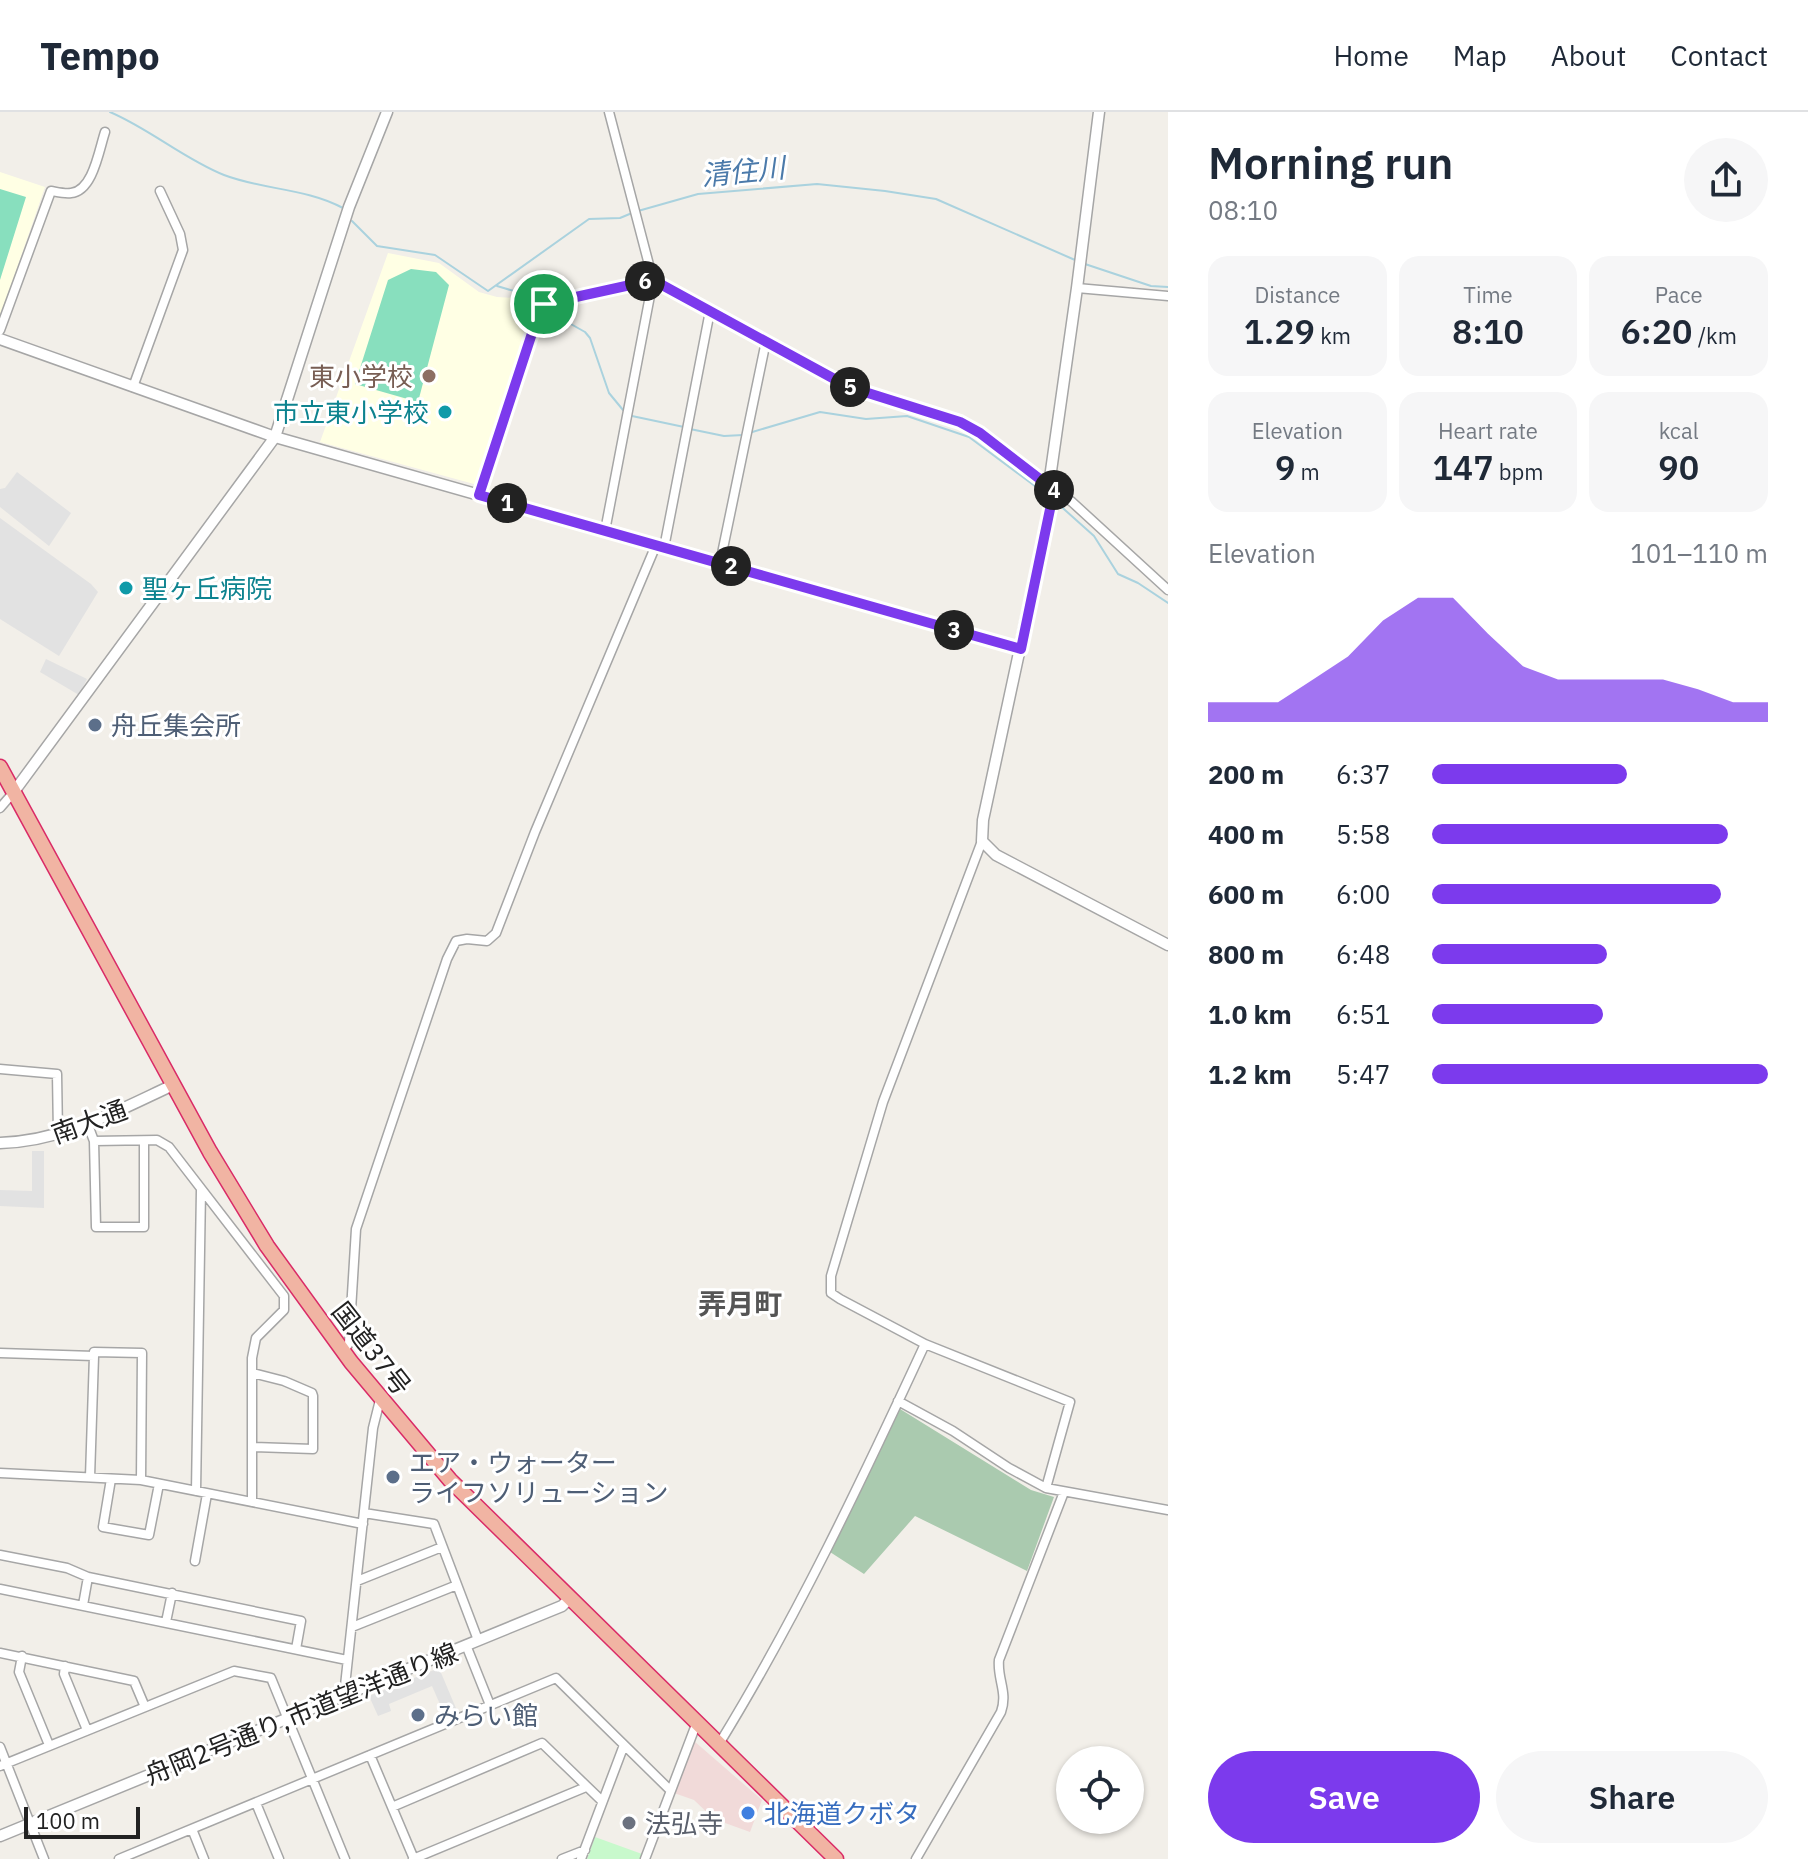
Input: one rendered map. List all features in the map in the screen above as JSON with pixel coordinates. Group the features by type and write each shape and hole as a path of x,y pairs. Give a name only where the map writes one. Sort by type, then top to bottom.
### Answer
{"highway":[{"name":"国道37号","path":"0,767 210,1152 267,1246 343,1352 450,1480 836,1859"}],"street":[{"path":"0,808 275,437 349,207 387,112"},
{"path":"605,531 653,280 609,112"},
{"path":"1046,1488 1070,1402 925,1344 831,1293 831,1276 883,1102 982,841 983,820 1021,649 1052,487 1099,112"},
{"path":"0,330 51,191 80,191 89,180 105,132"},
{"path":"133,387 183,250 180,234 160,191"},
{"path":"479,495 544,304 653,280 849,387 960,422 980,433 1072,502 1168,590"},
{"path":"1077,288 1168,296"},
{"path":"343,1352 349,1343 356,1229 447,959 456,941 487,941 496,933 535,832 660,546 710,311"},
{"path":"0,339 275,437 1021,649"},
{"path":"720,563 766,341"},
{"path":"982,841 996,855 1168,945"},
{"path":"0,1069 57,1074 58,1134"},
{"name":"南大通","path":"0,1143 58,1134 88,1125 173,1085"},
{"path":"88,1125 94,1141 96,1227 144,1227 144,1141"},
{"path":"94,1141 157,1140 169,1147 284,1296 284,1310 256,1338 252,1502"},
{"path":"196,1491 201,1189"},
{"path":"719,1744 776,1645 925,1344"},
{"path":"90,1477 94,1352 142,1353 141,1480"},
{"path":"0,1353 94,1356"},
{"path":"253,1373 312,1393 313,1449 253,1447"},
{"path":"344,1695 373,1428 380,1400"},
{"path":"898,1401 1046,1488 1168,1510"},
{"path":"0,1473 141,1480 363,1524"},
{"path":"111,1479 103,1527 149,1535 159,1484"},
{"path":"916,1859 1001,1712 1005,1692 998,1674 999,1660 1064,1492"},
{"path":"195,1561 207,1494"},
{"path":"364,1513 434,1524 478,1640"},
{"path":"357,1581 442,1547"},
{"path":"0,1555 67,1568 88,1577 301,1621 296,1649"},
{"path":"83,1605 88,1577"},
{"path":"352,1627 457,1585"},
{"path":"0,1589 347,1660"},
{"path":"166,1622 172,1593"},
{"name":"舟岡2号通り,市道望洋通り線","path":"0,1836 562,1606 570,1598"},
{"path":"466,1645 490,1705"},
{"path":"0,1653 134,1681 145,1707"},
{"path":"22,1656 19,1672 49,1745"},
{"path":"65,1666 64,1674 87,1730"},
{"path":"3,1765 234,1671 271,1678 345,1859"},
{"path":"119,1859 556,1678 670,1790"},
{"path":"645,1859 697,1722"},
{"path":"392,1807 542,1743 602,1801"},
{"path":"562,1859 583,1854 624,1745"},
{"path":"0,1747 3,1765 44,1859"},
{"path":"370,1755 414,1859 586,1787"},
{"path":"256,1803 279,1859"},
{"path":"192,1829 204,1859"}],"shaded area":[{"path":"0,172 45,187 0,317"},
{"name":"東小学校","path":"388,253 439,263 479,292 515,298 535,310 481,482 474,484 320,442"},
{"path":"17,472 71,513 49,546 0,507 0,489 5,488"},
{"path":"0,518 98,592 59,656 0,619"},
{"path":"46,659 87,679 79,695 40,672"},
{"path":"32,1151 44,1151 44,1208 0,1206 0,1190 32,1191"},
{"path":"900,1409 1031,1490 1054,1497 1027,1571 915,1516 864,1574 830,1552"},
{"path":"439,1668 458,1713 446,1718 432,1686 389,1704 391,1711 378,1716 369,1696"},
{"path":"694,1741 762,1800 750,1832 714,1819 694,1800 674,1793"}],"green space":[{"path":"0,189 26,197 0,280"},
{"path":"411,269 436,272 449,285 418,402 355,384 388,280"},
{"path":"595,1837 642,1854 640,1859 587,1859"}],"waterway":[{"name":"清住川","path":"110,112 224,175 329,201 343,208"},
{"name":"清住川","path":"638,211 698,194 817,184 885,191 936,199 1075,260"},
{"name":"清住川","path":"352,221 377,246 435,255 488,291 589,219 620,218 632,213"},
{"name":"清住川","path":"1085,264 1151,286 1168,287"},
{"path":"497,286 524,294 538,304"},
{"path":"546,310 590,338 609,393 623,410"},
{"path":"749,433 820,412 866,419 907,416 969,437 1047,495"},
{"path":"632,416 684,427"},
{"path":"690,429 724,436 743,435"},
{"path":"1056,502 1094,536 1118,574 1168,603"}],"place":[{"name":"東小学校","path":"429,376"},
{"name":"市立東小学校","path":"445,412"},
{"name":"聖ヶ丘病院","path":"126,588"},
{"name":"舟丘集会所","path":"95,725"},
{"name":"エア・ウォーター ライフソリューション","path":"393,1477"},
{"name":"みらい館","path":"418,1715"},
{"name":"北海道クボタ","path":"748,1813"},
{"name":"法弘寺","path":"629,1823"}],"district":[{"name":"弄月町","path":"740,1303"}],"route":[{"path":"653,280 849,387 960,422 1018,460 1054,490 1021,649 479,495 544,304 653,280"}]}
